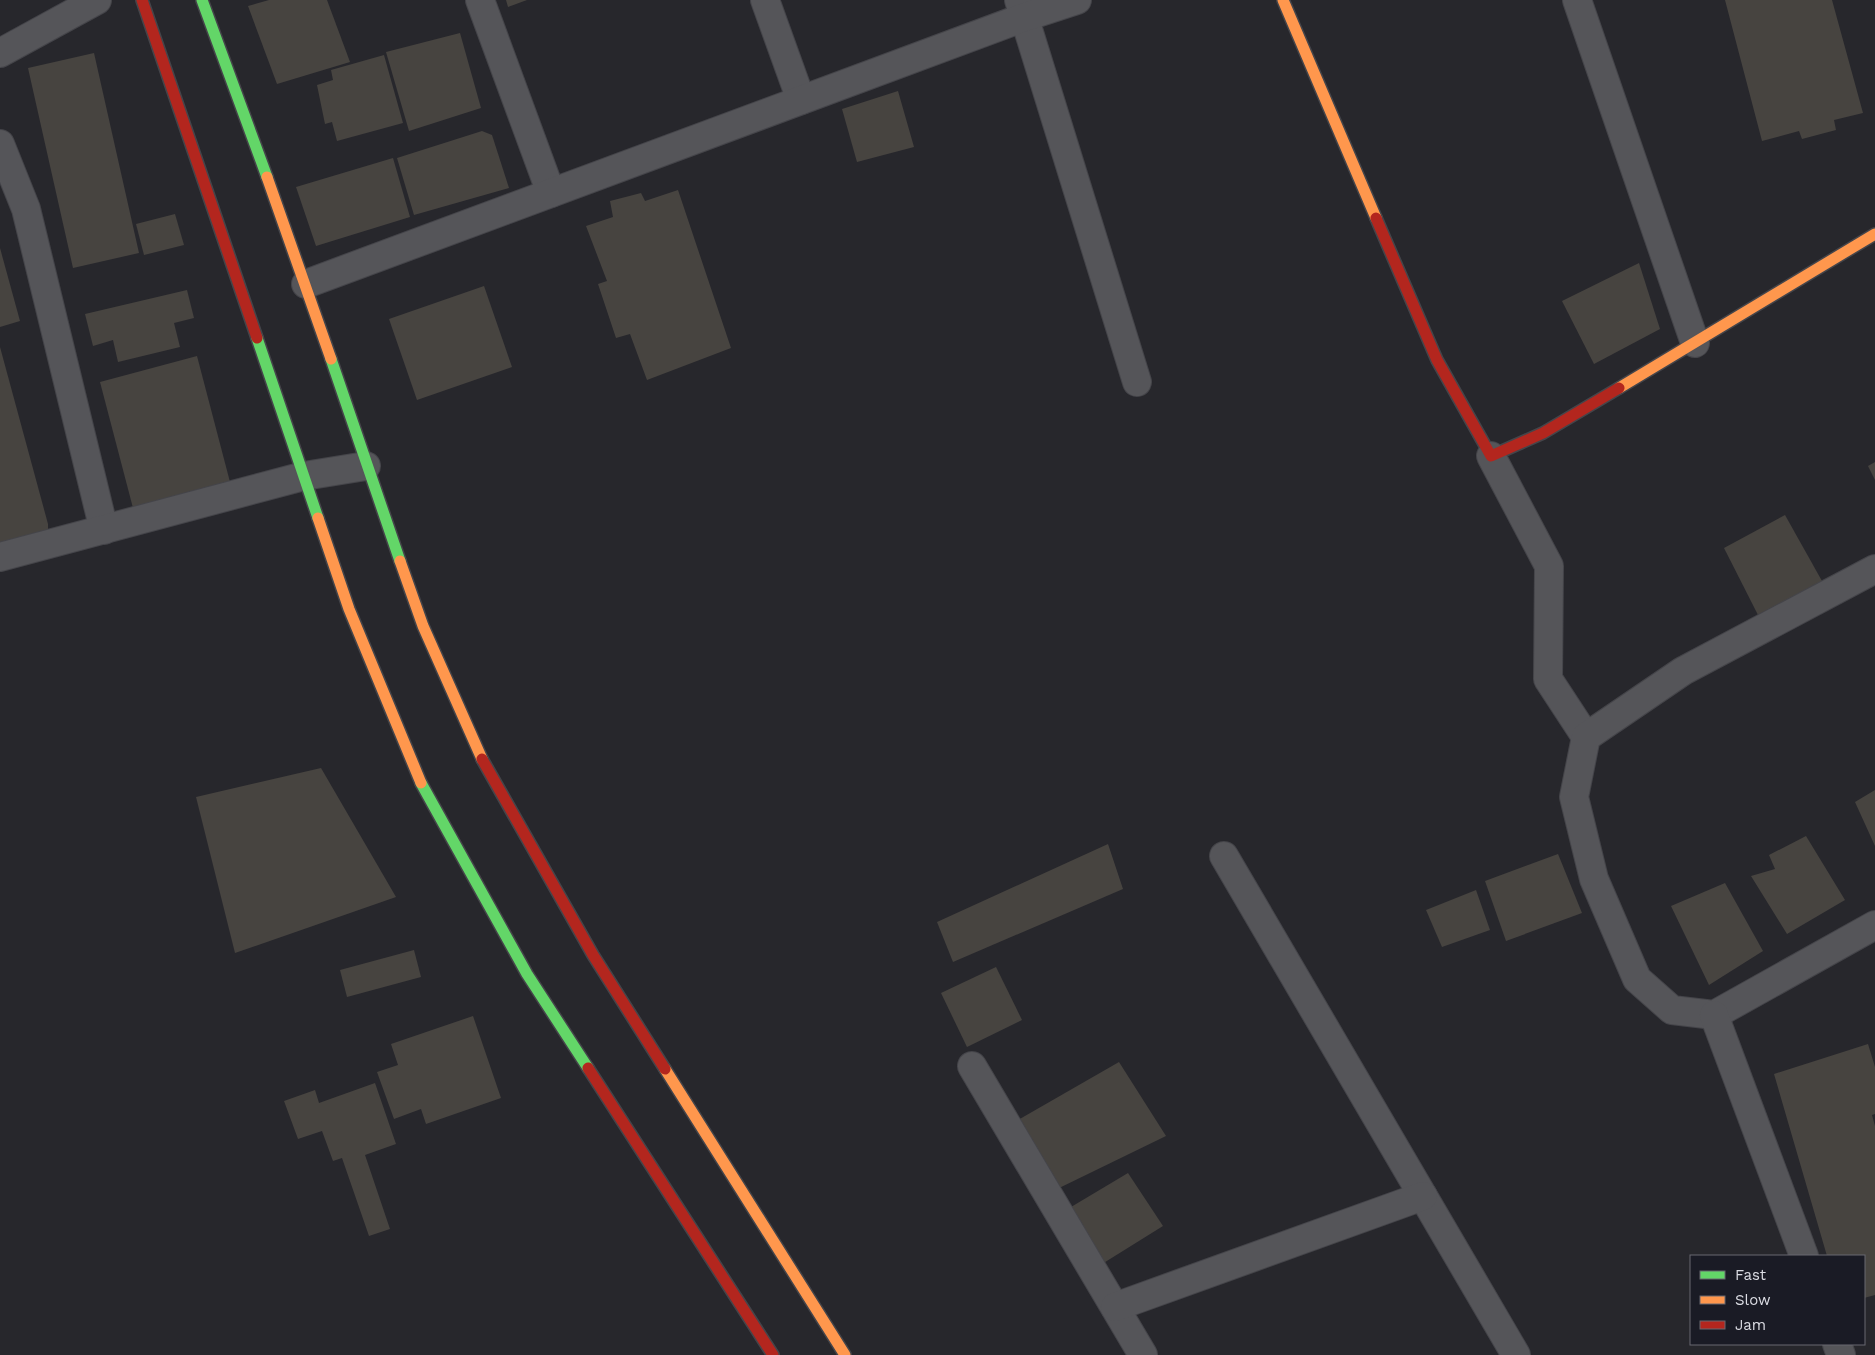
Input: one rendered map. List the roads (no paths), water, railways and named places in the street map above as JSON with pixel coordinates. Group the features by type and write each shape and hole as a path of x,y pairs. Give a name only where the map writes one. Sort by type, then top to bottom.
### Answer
{"main road":[{"path":"142,0 349,609 419,779 527,974 773,1355"},
{"path":"202,0 306,284 366,466 424,626 487,771 593,955 845,1355"},
{"path":"1283,0 1437,360 1491,456 1542,433 1875,234"}],"street":[{"path":"0,53 97,0"},
{"path":"480,0 551,193"},
{"path":"764,0 801,100"},
{"path":"306,284 801,100 1022,8 1077,0"},
{"path":"1577,0 1695,343"},
{"path":"1022,8 1137,382"},
{"path":"0,144 26,209 104,530"},
{"path":"1491,456 1549,566 1548,679 1586,737"},
{"path":"0,557 304,476 366,466"},
{"path":"1875,569 1683,671 1586,737 1574,796 1594,879 1637,979 1672,1010 1714,1015 1875,925"},
{"path":"1224,856 1516,1355"},
{"path":"1714,1015 1804,1255"},
{"path":"972,1066 1144,1355"},
{"path":"1115,1307 1423,1196"}]}
